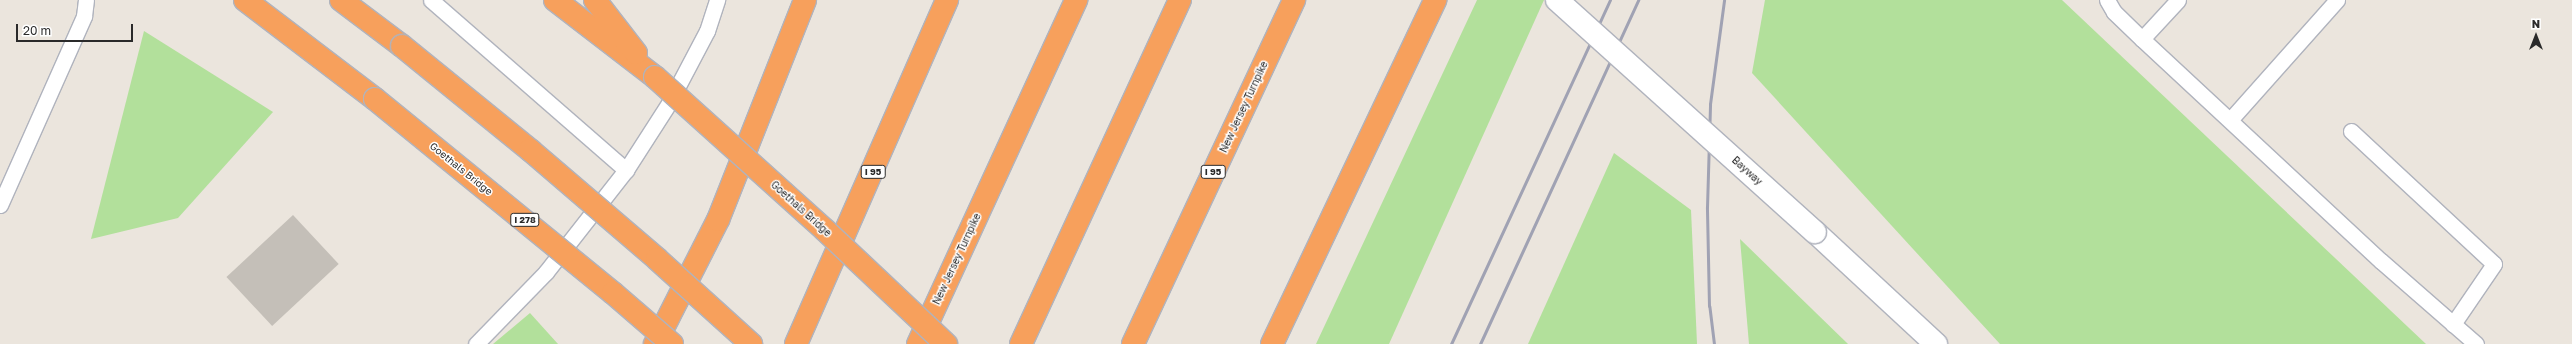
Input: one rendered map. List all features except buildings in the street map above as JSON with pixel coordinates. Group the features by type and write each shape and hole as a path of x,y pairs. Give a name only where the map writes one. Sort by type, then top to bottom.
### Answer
{"highway":[{"name":"Goethals Bridge","path":"245,0 375,99 607,288 672,344"},
{"path":"341,0 402,46 536,155 751,344"},
{"path":"555,0 655,77"},
{"path":"581,0 655,77"},
{"path":"595,0 655,77"},
{"path":"655,344 718,220 805,0"},
{"name":"I 95","path":"796,344 947,0"},
{"name":"New Jersey Turnpike","path":"918,344 1076,0"},
{"path":"1022,344 1180,0"},
{"name":"New Jersey Turnpike","path":"1133,344 1294,0"},
{"path":"1272,344 1435,0"},
{"name":"Goethals Bridge","path":"655,77 826,231 946,344"}],"street":[{"name":"Bayway","path":"1558,0 1815,232 1936,344"}],"lane":[{"path":"0,205 84,16 86,0"},
{"path":"431,0 626,170"},
{"path":"476,344 546,272 626,170 676,90 707,30 717,0"},
{"path":"2107,0 2114,12 2142,39 2381,261 2476,344"},
{"path":"2142,39 2178,0"},
{"path":"2230,120 2337,0"},
{"path":"2351,131 2494,264 2453,324"}],"green space":[{"path":"1477,0 1544,0 1389,344 1316,344"},
{"path":"1765,0 2062,0 2426,344 2000,344 1752,73"},
{"path":"144,31 273,112 178,218 91,239"},
{"path":"1614,153 1691,210 1697,344 1528,344"},
{"path":"1740,239 1848,344 1749,344"},
{"path":"530,313 558,344 493,344"}],"railway":[{"path":"1451,344 1610,0"},
{"path":"1480,344 1638,0"},
{"path":"1714,344 1709,306 1707,207 1710,104 1724,0"}]}
